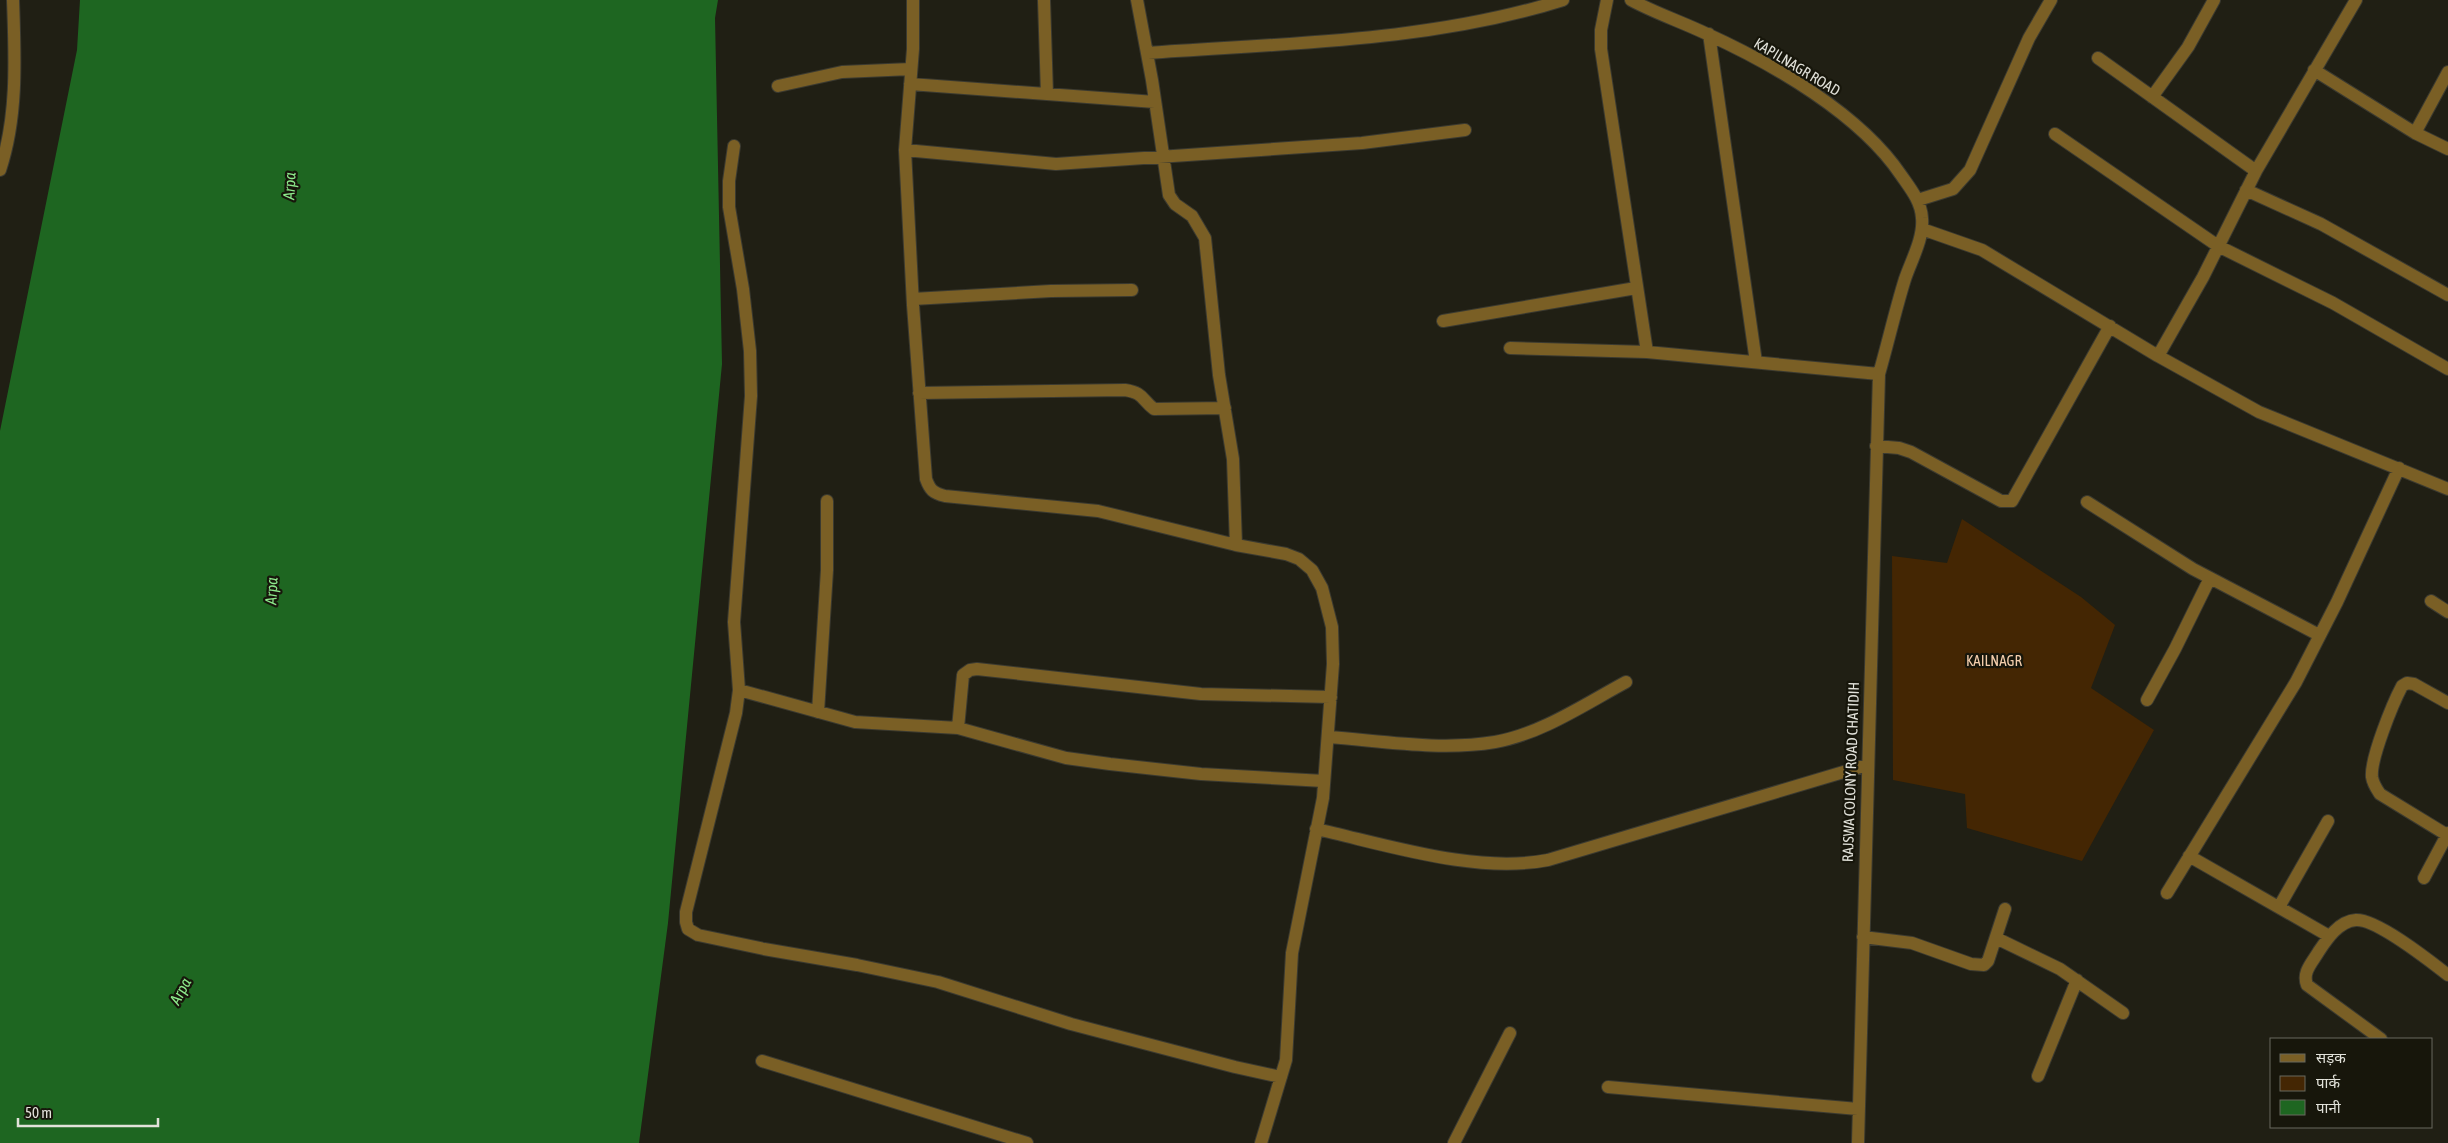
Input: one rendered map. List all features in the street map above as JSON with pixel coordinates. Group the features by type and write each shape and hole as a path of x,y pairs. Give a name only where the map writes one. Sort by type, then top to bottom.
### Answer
{"street":[{"path":"0,170 10,130 14,96 13,0"},
{"path":"913,0 911,69 905,150 919,394 926,479 930,489 935,494 1098,511 1236,545 1286,554 1300,559 1312,570 1322,588 1332,627 1333,664 1324,781 1292,953 1286,1060 1261,1143"},
{"path":"1044,0 1047,94"},
{"path":"1137,0 1148,53 1162,156 1170,196 1175,204 1192,216 1200,226 1205,238 1219,375 1233,459 1236,545"},
{"path":"1148,53 1348,39 1429,29 1498,17 1563,0"},
{"path":"1607,0 1601,30 1601,49 1647,352"},
{"name":"KAPILNAGR ROAD","path":"1631,0 1709,34 1800,84 1833,106 1866,135 1894,166 1918,200 1922,217 1922,229 1905,279 1879,374 1877,403"},
{"path":"1918,200 1953,189 1970,170 2029,38 2051,0"},
{"path":"2152,97 2188,47 2214,0"},
{"path":"2158,356 2187,307 2256,171 2356,0"},
{"path":"1709,34 1756,362"},
{"path":"2098,58 2256,171"},
{"path":"778,86 842,72 911,69"},
{"path":"2314,70 2415,133 2448,149"},
{"path":"2415,133 2448,72"},
{"path":"910,84 1155,102"},
{"path":"905,150 1056,164 1362,143 1465,130"},
{"path":"2056,134 2218,246 2333,303 2448,370"},
{"path":"734,146 729,181 729,207 744,298 750,351 751,396 734,622 739,690 736,713 686,912 688,929 698,934 764,949 857,965 938,982 1087,1028 1235,1067 1281,1077"},
{"path":"2246,190 2321,224 2448,295"},
{"path":"1922,229 1982,250 2158,356 2259,412 2448,489"},
{"path":"1443,321 1636,288"},
{"path":"913,299 1051,291 1132,290"},
{"path":"1876,446 1900,448 1911,452 2001,501 2012,500 2110,326"},
{"path":"1510,348 1647,352 1879,374"},
{"path":"919,394 1125,390 1137,392 1154,409 1225,408"},
{"name":"RAJSWA COLONY ROAD CHATIDIH","path":"1858,1143 1877,403"},
{"path":"2167,893 2239,772 2272,722 2320,635 2398,468"},
{"path":"818,712 827,580 827,501"},
{"path":"2087,502 2210,578 2320,635"},
{"path":"2148,700 2210,578"},
{"path":"2431,601 2448,612"},
{"path":"958,728 964,675 970,670 977,669 1201,694 1331,697"},
{"path":"1328,737 1456,747 1496,742 1539,728 1626,682"},
{"path":"2424,878 2447,834 2380,794 2374,785 2371,774 2374,759 2402,686 2408,683 2414,684 2448,703"},
{"path":"739,690 855,722 958,728 1066,758 1201,774 1324,781"},
{"path":"1316,829 1464,861 1524,865 1548,860 1867,765"},
{"path":"2279,908 2328,821"},
{"path":"2189,856 2329,936"},
{"path":"1863,936 1912,944 1978,966 1984,965 1988,961 2005,910"},
{"path":"2380,1038 2307,986 2304,978 2307,970 2329,936 2344,924 2356,920 2369,922 2413,948 2448,975"},
{"path":"1996,938 2077,980 2123,1012"},
{"path":"2038,1076 2077,980"},
{"path":"1454,1143 1510,1033"},
{"path":"762,1061 1027,1143"},
{"path":"1608,1087 1858,1109"}],"green space":[{"name":"KAILNAGR","path":"1962,519 2081,597 2115,625 2091,688 2154,730 2082,861 1967,828 1965,794 1893,780 1892,556 1947,563"}],"water":[{"name":"Arpa","path":"80,0 718,0 715,18 722,364 668,923 639,1143 0,1143 0,431 77,50"}]}
